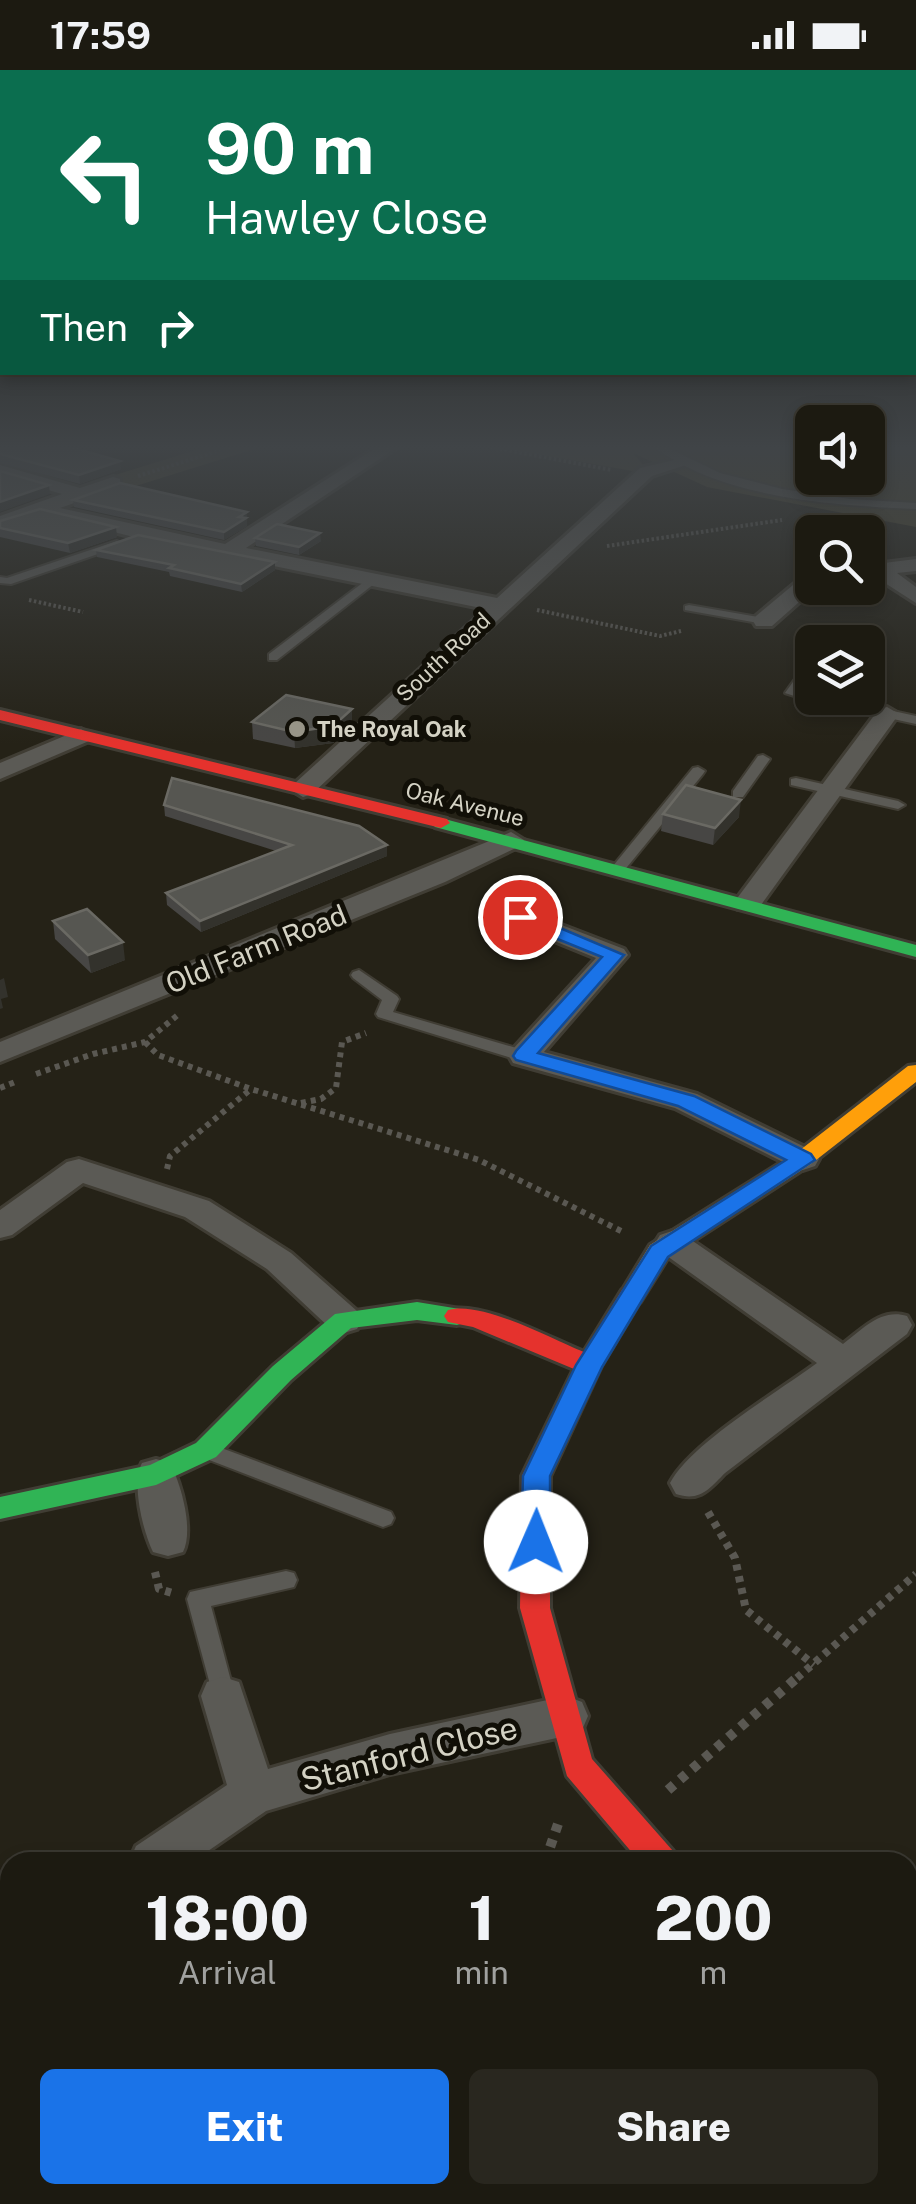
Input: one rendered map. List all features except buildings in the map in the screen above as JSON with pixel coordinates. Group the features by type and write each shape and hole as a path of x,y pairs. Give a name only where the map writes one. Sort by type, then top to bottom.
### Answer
{"street":[{"path":"205,546 500,604"},
{"path":"228,550 235,546"},
{"name":"South Road","path":"303,789 565,546"},
{"path":"885,569 916,564"},
{"path":"885,578 916,596"},
{"path":"759,626 795,594"},
{"path":"748,903 887,714"},
{"name":"Oak Avenue","path":"0,715 510,840 916,950"},
{"path":"0,772 82,736"},
{"name":"Old Farm Road","path":"0,1053 436,876 510,840"},
{"path":"520,917 614,955 524,1056 686,1101 803,1160"},
{"path":"651,1852 578,1766 535,1608 536,1476 589,1365 666,1247 803,1160 888,1097 916,1070"},
{"path":"0,1227 78,1170 197,1209 279,1261 344,1320"},
{"path":"666,1247 842,1362"},
{"path":"0,1508 156,1474 206,1450 282,1372 344,1320 417,1311 478,1319 589,1365"},
{"path":"690,1482 894,1325"},
{"path":"156,1474 168,1540"},
{"path":"223,1696 252,1794"},
{"name":"Stanford Close","path":"195,1848 252,1794 390,1754 566,1716"}],"lane":[{"path":"0,580 7,582 112,546"},
{"path":"273,657 372,580"},
{"path":"688,608 759,626"},
{"path":"887,714 916,720"},
{"path":"738,794 758,774 763,758"},
{"path":"618,869 698,771"},
{"path":"796,782 898,805"},
{"path":"360,975 391,998 384,1014 524,1056"},
{"path":"206,1450 383,1518"},
{"path":"223,1696 198,1599 286,1580"}],"path":[{"path":"556,554 612,546"},
{"path":"20,598 83,612"},
{"path":"500,604 660,636 696,628 759,626"},
{"path":"297,1104 321,1100 336,1088 342,1042 369,1032 384,1014"},
{"path":"145,1042 158,1055 250,1089 479,1160 666,1247"},
{"path":"162,1198 170,1156 250,1089"},
{"path":"690,1482 734,1558 746,1610 814,1665"},
{"path":"626,1826 916,1574"}],"traffic: fast":[{"path":"441,823 916,951"},
{"path":"0,1508 156,1474 206,1450 282,1373 344,1320 417,1311 457,1316"}],"traffic: slow":[{"path":"631,1296 659,1251 803,1159 916,1071"}],"traffic: jam":[{"path":"0,715 441,823"},
{"path":"631,1296 589,1365 536,1476 535,1608 578,1766 652,1852"},
{"path":"457,1316 477,1319 589,1365"}],"place":[{"name":"The Royal Oak","path":"297,729"}],"route":[{"path":"520,917 614,955 524,1056 686,1101 803,1160 659,1252 589,1365 536,1476 536,1542"}]}
